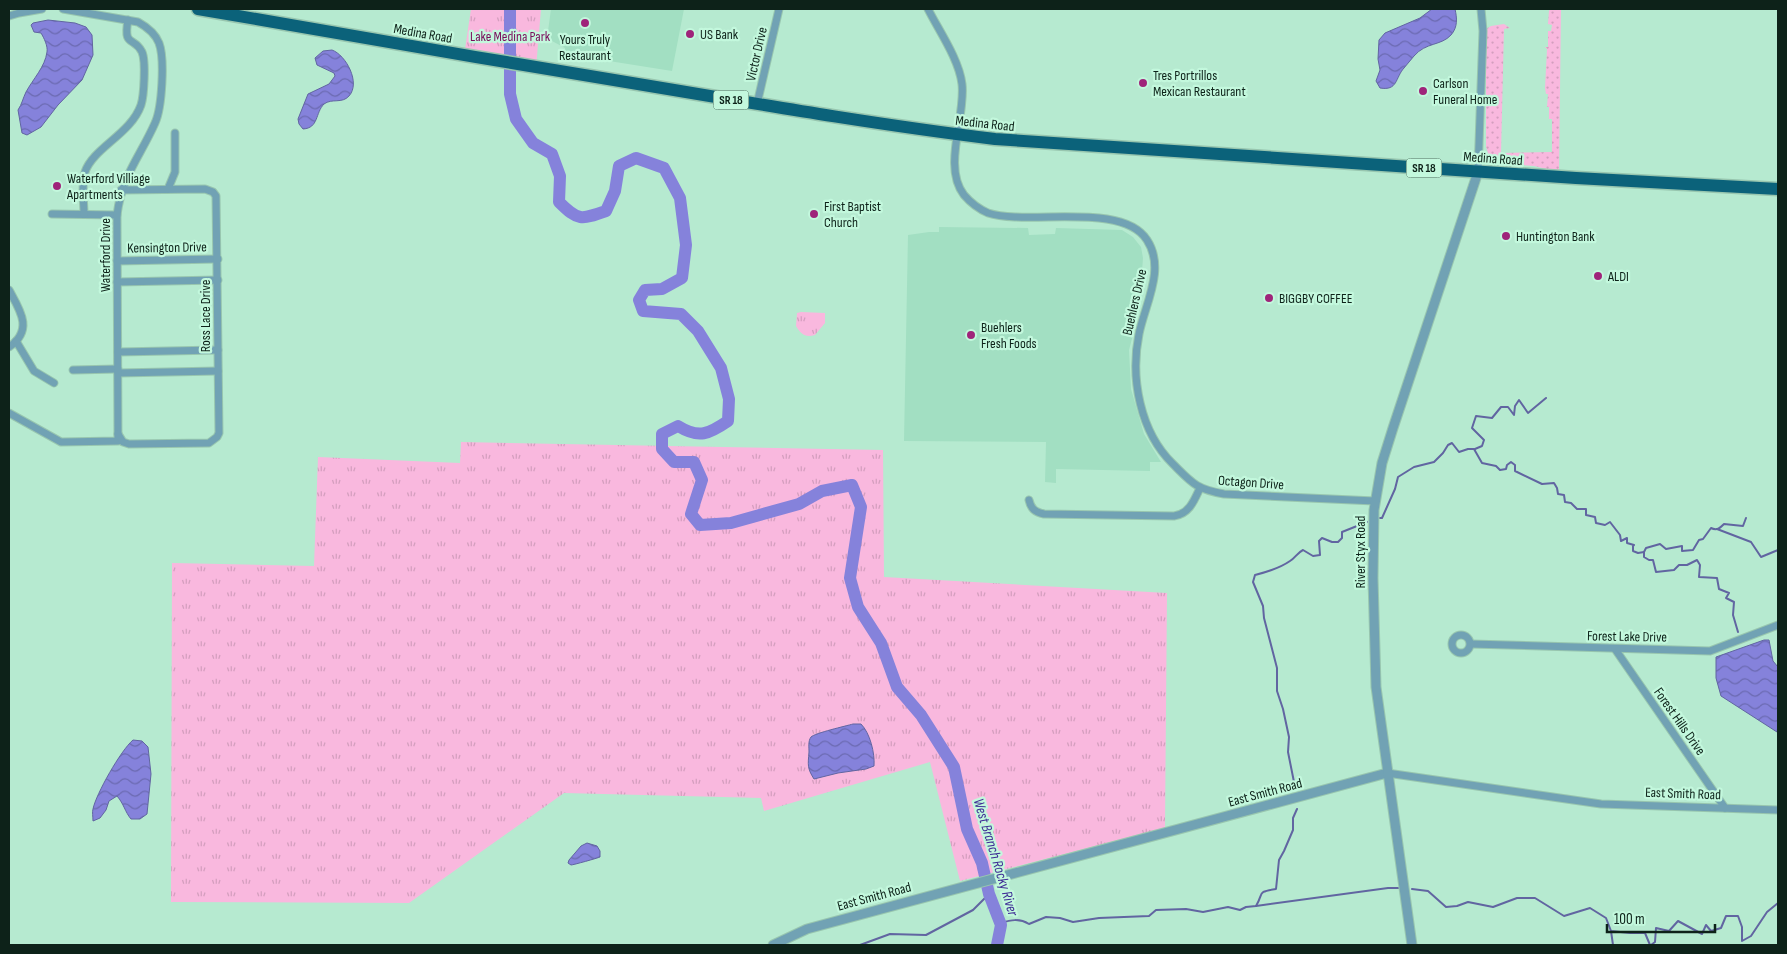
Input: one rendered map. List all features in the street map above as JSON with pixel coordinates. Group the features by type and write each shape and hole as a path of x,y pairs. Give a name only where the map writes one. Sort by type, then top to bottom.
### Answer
{"highway":[{"name":"Medina Road","path":"198,9 488,60 958,135 1032,142 1478,172 1778,189"}],"street":[{"path":"9,16 42,9"},
{"name":"Waterford Drive","path":"63,9 128,20 145,26 156,36 161,52 161,101 155,123 127,174 121,190 117,215 118,434"},
{"name":"Victor Drive","path":"757,104 779,9"},
{"name":"Buehlers Drive","path":"928,9 960,72 963,95 955,166 957,180 963,194 978,208 998,215 1117,220 1129,225 1146,237 1155,255 1155,274 1139,336 1136,362 1138,390 1151,433 1162,452 1200,488"},
{"path":"1478,172 1483,31 1481,9"},
{"path":"84,214 85,170 92,160 130,125 142,98 143,56 138,47 128,38 126,30 128,20"},
{"path":"121,190 168,189 175,172 175,133"},
{"name":"River Styx Road","path":"1412,945 1376,687 1373,578 1375,501 1382,463 1478,172"},
{"name":"Ross Lace Drive","path":"118,434 123,442 129,444 207,443 213,441 219,433 217,201 213,192 205,189 168,189"},
{"path":"52,214 117,215"},
{"name":"Kensington Drive","path":"117,261 218,259"},
{"path":"117,282 218,280"},
{"path":"9,290 19,307 23,321 16,341 9,347"},
{"path":"16,341 34,371 54,383"},
{"path":"118,352 218,350"},
{"path":"73,370 218,371"},
{"path":"9,413 61,442 118,441 118,434"},
{"name":"Octagon Drive","path":"1029,500 1030,506 1034,510 1044,514 1174,516 1187,511 1200,488 1224,494 1375,501"},
{"name":"Forest Lake Drive","path":"1471,644 1710,651 1778,625"},
{"name":"Forest Hills Drive","path":"1615,649 1725,808"},
{"name":"East Smith Road","path":"773,945 807,928 1387,773 1601,804 1778,810"}],"shaded area":[{"path":"551,9 684,9 672,71 565,54 565,48 552,41 548,31"},
{"path":"939,227 1028,228 1029,235 1055,234 1056,228 1122,230 1133,237 1141,247 1143,258 1139,312 1129,350 1131,389 1144,434 1161,462 1150,462 1150,471 1056,469 1056,483 1045,482 1046,442 904,441 908,235 939,232"}],"green space":[{"name":"Lake Medina Park","path":"471,9 541,9 536,68 464,56"},
{"path":"1550,9 1561,9 1559,172 1534,166 1498,163 1489,156 1486,147 1486,29 1491,26 1504,24 1510,28 1504,29 1501,153 1552,152 1552,119 1549,119 1549,107 1547,107 1548,94 1546,94 1545,88 1547,49 1545,47 1548,47 1548,31 1551,31 1552,25 1548,24"},
{"path":"797,313 825,313 825,323 815,335 804,335 796,326"},
{"path":"461,442 883,450 884,577 1167,593 1165,828 960,881 930,762 764,811 761,798 564,793 409,903 171,902 172,563 314,566 318,457 460,463"}],"water":[{"path":"1432,9 1455,9 1455,29 1443,41 1423,48 1414,56 1393,86 1390,88 1380,88 1376,81 1380,70 1378,59 1379,40 1385,33 1420,18"},
{"path":"48,20 75,23 86,27 92,35 93,55 82,80 58,105 41,127 27,135 22,133 18,110 26,92 44,63 47,50 46,42 41,33 34,32 31,25"},
{"path":"332,50 347,63 353,77 352,90 346,98 324,104 312,126 303,129 298,119 308,94 329,84 335,76 334,73 317,65 315,58 323,51"},
{"path":"1764,640 1769,640 1773,661 1778,667 1777,732 1721,696 1716,678 1716,657"},
{"path":"853,724 861,724 867,733 873,749 874,766 814,779 808,766 809,740 811,737"},
{"path":"133,740 142,741 148,747 151,774 147,814 140,819 131,819 117,796 109,801 106,810 100,818 93,821 93,810 99,793 116,762"},
{"path":"587,843 597,846 600,851 600,857 573,865 568,863 581,846"}],"waterway":[{"name":"West Branch Rocky River","path":"510,9 510,94 516,119 533,143 552,154 560,176 559,202 571,213 580,217 606,211 615,191 619,166 636,158 664,168 680,198 686,245 682,278 662,289 645,290 639,300 643,311 681,314 698,331 721,368 729,399 728,421 715,429 698,434 678,426 662,434 662,449 674,462 694,462 702,480 691,514 700,525 731,523 799,504 822,491 852,485 861,507 850,578 858,607 881,643 897,687 921,715 954,767 967,829 982,863 989,894 1001,925 997,945"},
{"path":"1475,449 1482,446 1484,440 1472,428 1476,416 1492,418 1501,407 1508,407 1514,415 1515,406 1519,400 1528,413 1546,398"},
{"path":"1380,518 1382,518 1395,489 1398,477 1414,467 1434,462 1448,445 1452,443 1459,452 1474,449 1482,463 1496,466 1500,470 1506,469 1507,465 1511,462 1515,465 1515,471 1542,484 1554,483 1558,494 1564,495 1565,502 1571,503 1577,509 1586,509 1586,515 1595,517 1596,523 1605,525 1610,522 1620,535 1621,541 1627,538 1627,543 1634,545 1633,551 1638,553 1644,552 1644,557 1653,560 1656,572 1674,570 1679,565 1687,565 1697,560 1700,565 1699,577 1717,578 1719,589 1729,593 1726,598 1734,602 1733,615 1738,632"},
{"path":"1644,552 1646,548 1660,544 1666,549 1682,546 1682,551 1693,550 1699,540 1703,539 1711,528 1717,529 1724,524 1743,526 1746,518"},
{"path":"1295,787 1288,752 1289,737 1277,691 1277,668 1264,618 1263,606 1253,582 1255,575 1282,566 1303,550 1313,556 1320,555 1319,541 1322,538 1338,542 1342,538 1342,532 1367,522"},
{"path":"1717,529 1751,542 1761,557 1778,550"},
{"path":"1000,923 1015,920 1029,924 1046,917 1060,918 1073,922 1099,918 1149,916 1156,910 1186,909 1203,912 1228,907 1240,910 1256,906 1263,892 1276,889 1279,860 1293,830 1293,818 1297,809"},
{"path":"1256,906 1399,888"},
{"path":"1412,889 1428,891 1446,907 1468,902 1493,907 1517,898 1535,898 1564,916 1590,908 1606,918 1611,931 1645,933 1650,945"},
{"path":"860,945 890,934 926,935 973,910 989,894"},
{"path":"1651,945 1655,942 1656,928 1669,931 1678,921 1702,934 1706,925 1711,931 1721,928 1726,916 1738,916 1742,927 1742,941 1751,936 1767,912 1778,903"},
{"path":"1611,931 1613,945"}],"place":[{"name":"Yours Truly Restaurant","path":"585,23"},
{"name":"US Bank","path":"690,34"},
{"name":"Tres Portrillos Mexican Restaurant","path":"1143,83"},
{"name":"Carlson Funeral Home","path":"1423,91"},
{"name":"Waterford Villiage Apartments","path":"57,186"},
{"name":"First Baptist Church","path":"814,214"},
{"name":"Huntington Bank","path":"1506,236"},
{"name":"ALDI","path":"1598,276"},
{"name":"BIGGBY COFFEE","path":"1269,298"},
{"name":"Buehlers Fresh Foods","path":"971,335"}]}
